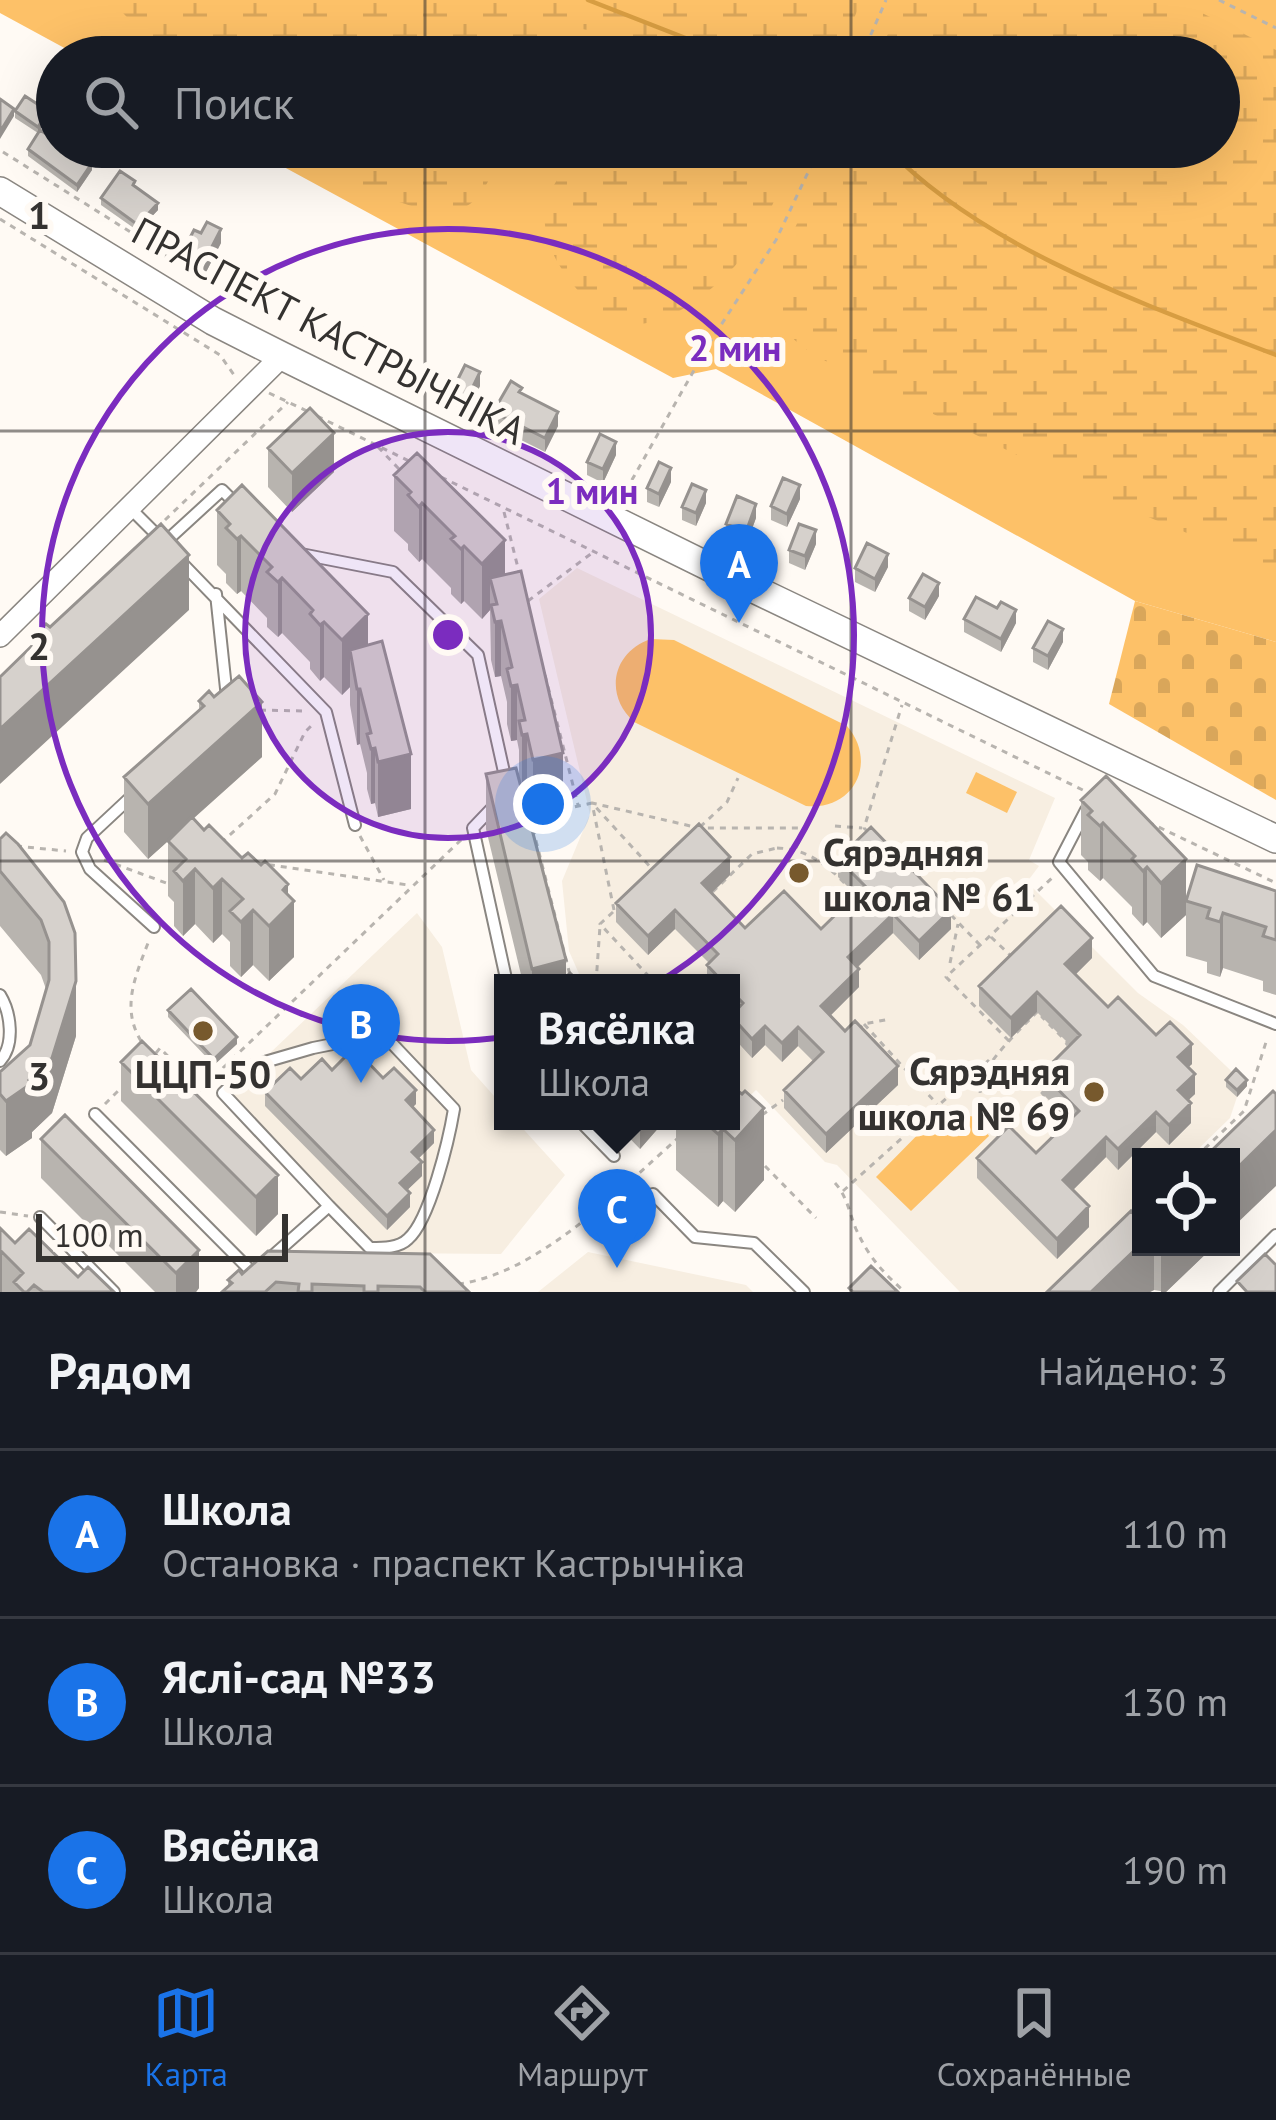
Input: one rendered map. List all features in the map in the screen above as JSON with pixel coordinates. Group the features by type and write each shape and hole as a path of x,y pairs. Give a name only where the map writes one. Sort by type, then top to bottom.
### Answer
{"main road":[{"name":"ПРАСПЕКТ КАСТРЫЧНІКА","path":"0,191 213,321 1104,768 1276,839"}],"street":[{"path":"0,636 282,356"}],"lane":[{"path":"148,559 222,490 254,520"},
{"path":"131,509 326,712 355,825"},
{"path":"285,551 393,572 478,655 508,792 473,829 505,974"},
{"path":"216,595 228,685 223,711"},
{"path":"137,792 87,838 82,852 90,868 154,927"},
{"path":"1094,795 1059,862 1154,976 1274,1023"},
{"path":"0,995 10,1025 7,1054 0,1061"},
{"path":"383,1034 454,1109 450,1132 423,1214 408,1240 388,1248 370,1248 328,1206 223,1093 251,1066 383,1034"},
{"path":"95,1114 249,1278 328,1206"},
{"path":"589,1130 614,1156"},
{"path":"652,1194 695,1237 754,1244 804,1292"},
{"path":"40,1217 114,1292"},
{"path":"1219,1292 1276,1235"}],"path":[{"path":"870,36 886,0"},
{"path":"1219,0 1276,28"},
{"path":"3,152 167,255 164,262"},
{"path":"610,518 710,342 776,240 810,168"},
{"path":"0,219 220,356 234,375 418,466"},
{"path":"376,445 406,477"},
{"path":"440,476 1094,795"},
{"path":"503,508 522,583"},
{"path":"527,602 593,552"},
{"path":"544,670 578,807"},
{"path":"864,828 902,703"},
{"path":"223,711 326,712"},
{"path":"219,844 275,794 304,732 326,712"},
{"path":"699,828 727,802 738,778"},
{"path":"592,803 655,871"},
{"path":"592,803 614,910"},
{"path":"511,821 592,803 699,828 805,828"},
{"path":"795,849 811,814"},
{"path":"1134,815 1276,883"},
{"path":"530,817 570,974"},
{"path":"355,825 385,882"},
{"path":"835,826 864,828 870,833"},
{"path":"699,828 712,841"},
{"path":"151,1058 160,1048 200,1090 473,829"},
{"path":"0,844 82,852 169,884"},
{"path":"795,849 827,866 870,911 866,915 861,909 833,935 829,930 816,943 784,910 751,942 736,926 730,931 700,904 752,854 795,849"},
{"path":"251,862 410,885"},
{"path":"1009,1041 946,977 1064,868"},
{"path":"597,974 600,924 628,897"},
{"path":"944,908 980,945"},
{"path":"950,963 958,922"},
{"path":"600,924 647,974"},
{"path":"141,1041 130,1024 128,1009 154,927"},
{"path":"990,935 1019,964"},
{"path":"843,1191 1042,1007 1047,1012 1042,1017 1068,1042 1063,1048 1075,1060 1042,1094 1074,1126 1063,1138 1067,1142 1037,1175 983,1114 980,1086 993,1056"},
{"path":"848,1040 864,1024 890,1019"},
{"path":"1205,1148 1244,1111 1274,1023"},
{"path":"864,1024 938,1105"},
{"path":"95,1114 137,1072"},
{"path":"749,1118 768,1114 784,1099"},
{"path":"458,1284 475,1282 563,1240 684,1132"},
{"path":"754,1154 816,1218"},
{"path":"835,1183 843,1191 875,1265 905,1292"},
{"path":"0,1212 40,1217"}],"shaded area":[{"name":"Сярэдняя школа № 61","path":"577,568 1055,798 1029,860 1039,866 1027,882 1138,993 1183,1025 1247,1086 1237,1097 1230,1118 1199,1148 1132,1148 1132,1213 1051,1292 960,1292 837,1165 825,1162 756,1090 740,1105 740,974 579,974 569,951 562,881 590,814 539,599"},
{"path":"417,913 442,947 471,1070 494,1096 494,1130 524,1130 565,1175 501,1254 379,1253 226,1095"},
{"path":"588,1252 746,1285 753,1292 538,1292"}],"green space":[{"path":"0,0 1276,0 1276,642 1135,601 716,369 673,378 286,168 1240,168 1240,36 42,36 0,13"},
{"path":"111,0 862,0 846,36 607,36 566,29 547,36 144,36"},
{"path":"904,0 1176,0 1276,50 1276,570 1117,504 829,363 785,329 778,310 782,263 824,168 1240,168 1240,36 887,36"},
{"path":"329,168 493,168 470,204 452,211 405,204"},
{"path":"567,168 787,168 760,230 734,267 692,303 643,324 608,317 566,275 547,236 545,218 556,182"},
{"path":"1135,601 1276,642 1276,800 1109,704"},
{"path":"651,639 674,640 847,726 860,754 856,781 848,792 837,801 806,806 634,722 619,699 617,675 628,654"},
{"path":"976,772 1017,792 1007,813 966,793"},
{"path":"939,1113 978,1117 989,1136 911,1211 876,1177"}],"building":[{"path":"25,96 36,103 36,126 15,111"},
{"path":"0,99 14,109 0,132"},
{"path":"54,168 89,168 77,185"},
{"path":"120,171 158,203 138,225 101,198"},
{"path":"207,222 221,229 203,264 182,253 194,230 201,233"},
{"path":"465,365 480,372 467,399 452,391"},
{"path":"511,381 522,388 519,392 558,412 545,438 493,412"},
{"path":"310,408 334,433 292,473 268,448"},
{"path":"600,434 616,442 603,469 587,462"},
{"path":"417,453 505,540 482,564 451,539 455,536 422,503 419,507 394,475"},
{"path":"659,462 671,468 659,494 647,488"},
{"path":"783,478 800,485 787,514 771,506"},
{"path":"692,484 706,490 696,513 682,507"},
{"path":"242,485 368,614 342,640 324,622 320,625 310,614 313,610 282,578 278,582 267,572 272,567 241,536 237,539 226,528 230,524 217,510"},
{"path":"737,496 756,504 746,532 726,524"},
{"path":"161,524 189,555 0,729 0,677 41,637 37,632 46,624 50,627"},
{"path":"799,524 816,530 805,556 789,550"},
{"path":"867,543 888,554 875,579 855,568"},
{"path":"521,571 563,753 533,760 527,734 522,735 519,721 525,720 517,685 511,686 507,669 512,667 501,621 495,622 491,605 497,604 490,578"},
{"path":"923,574 939,583 925,607 909,598"},
{"path":"976,597 997,608 1001,602 1016,610 1001,639 964,619"},
{"path":"1048,621 1063,629 1048,656 1033,648"},
{"path":"382,641 411,754 378,762 367,734 371,733 350,650"},
{"path":"239,676 262,702 148,804 124,777 204,706 199,701 209,691 214,697"},
{"path":"516,768 566,960 532,969 486,774"},
{"path":"1106,776 1186,859 1161,883 1147,867 1143,871 1103,823 1100,826 1088,815 1092,811 1081,800"},
{"path":"192,817 204,830 209,825 242,858 248,853 261,865 265,861 288,884 283,890 294,901 269,926 253,910 241,922 230,911 243,899 222,879 213,888 195,869 183,881 174,871 186,859 168,841"},
{"path":"699,824 730,857 702,883 745,928 784,891 821,929 865,886 838,859 871,827 951,910 919,941 893,914 848,957 859,969 821,1006 845,1031 855,1021 898,1066 826,1134 784,1090 823,1052 798,1027 782,1043 765,1026 752,1039 740,1026 740,974 716,974 707,965 718,954 675,910 648,936 616,903"},
{"path":"6,833 64,902 75,933 76,981 52,1058 29,1080 32,1083 6,1101 0,1094 0,1072 30,1045 49,980 49,942 41,920 0,871 0,839"},
{"path":"1197,865 1276,891 1276,940 1263,936 1266,927 1223,913 1220,922 1207,918 1210,908 1186,901"},
{"path":"1061,906 1092,938 1065,964 1108,1007 1118,997 1156,1035 1170,1022 1192,1044 1178,1057 1195,1074 1178,1090 1191,1103 1169,1125 1156,1112 1118,1149 1106,1137 1063,1180 1089,1206 1057,1239 977,1158 1009,1126 1036,1153 1079,1111 1042,1073 1080,1035 1037,992 1011,1018 979,986"},
{"name":"ЦЦП-50","path":"191,989 237,1037 214,1059 168,1010"},
{"path":"142,1041 278,1175 256,1197 121,1062"},
{"path":"354,1048 383,1078 394,1068 416,1090 406,1100 434,1130 412,1152 422,1162 400,1183 410,1193 387,1216 265,1092 290,1068 301,1079 322,1059 332,1070"},
{"path":"1236,1069 1247,1080 1237,1090 1226,1080"},
{"path":"745,1091 764,1108 735,1140 724,1130 740,1130 740,1093"},
{"path":"1273,1091 1276,1094 1276,1130 1240,1165 1240,1148 1214,1148"},
{"path":"65,1115 199,1250 176,1273 41,1139"},
{"path":"1131,1211 1132,1253 1091,1292 1047,1292"},
{"path":"0,1228 15,1243 29,1229 78,1277 88,1267 114,1292 43,1292 34,1285 24,1292 14,1282 23,1273 0,1254"},
{"path":"268,1251 430,1254 469,1292 378,1286 378,1292 364,1292 364,1286 312,1284 312,1292 298,1292 299,1284 276,1282 265,1292 222,1292 239,1270 242,1274"},
{"path":"1265,1254 1276,1265 1276,1292 1247,1292 1237,1281"},
{"path":"871,1266 898,1292 853,1292 849,1288"}],"waterway":[{"path":"588,0 680,36"},
{"path":"909,168 970,216 1018,244 1121,294 1276,355"}],"place":[{"name":"Школа","path":"739,623"},
{"name":"Сярэдняя школа № 61","path":"799,873"},
{"name":"ЦЦП-50","path":"203,1031"},
{"name":"Яслі-сад №33","path":"361,1083"},
{"name":"Сярэдняя школа № 69","path":"1094,1092"},
{"name":"Вясёлка","path":"617,1268"}]}
